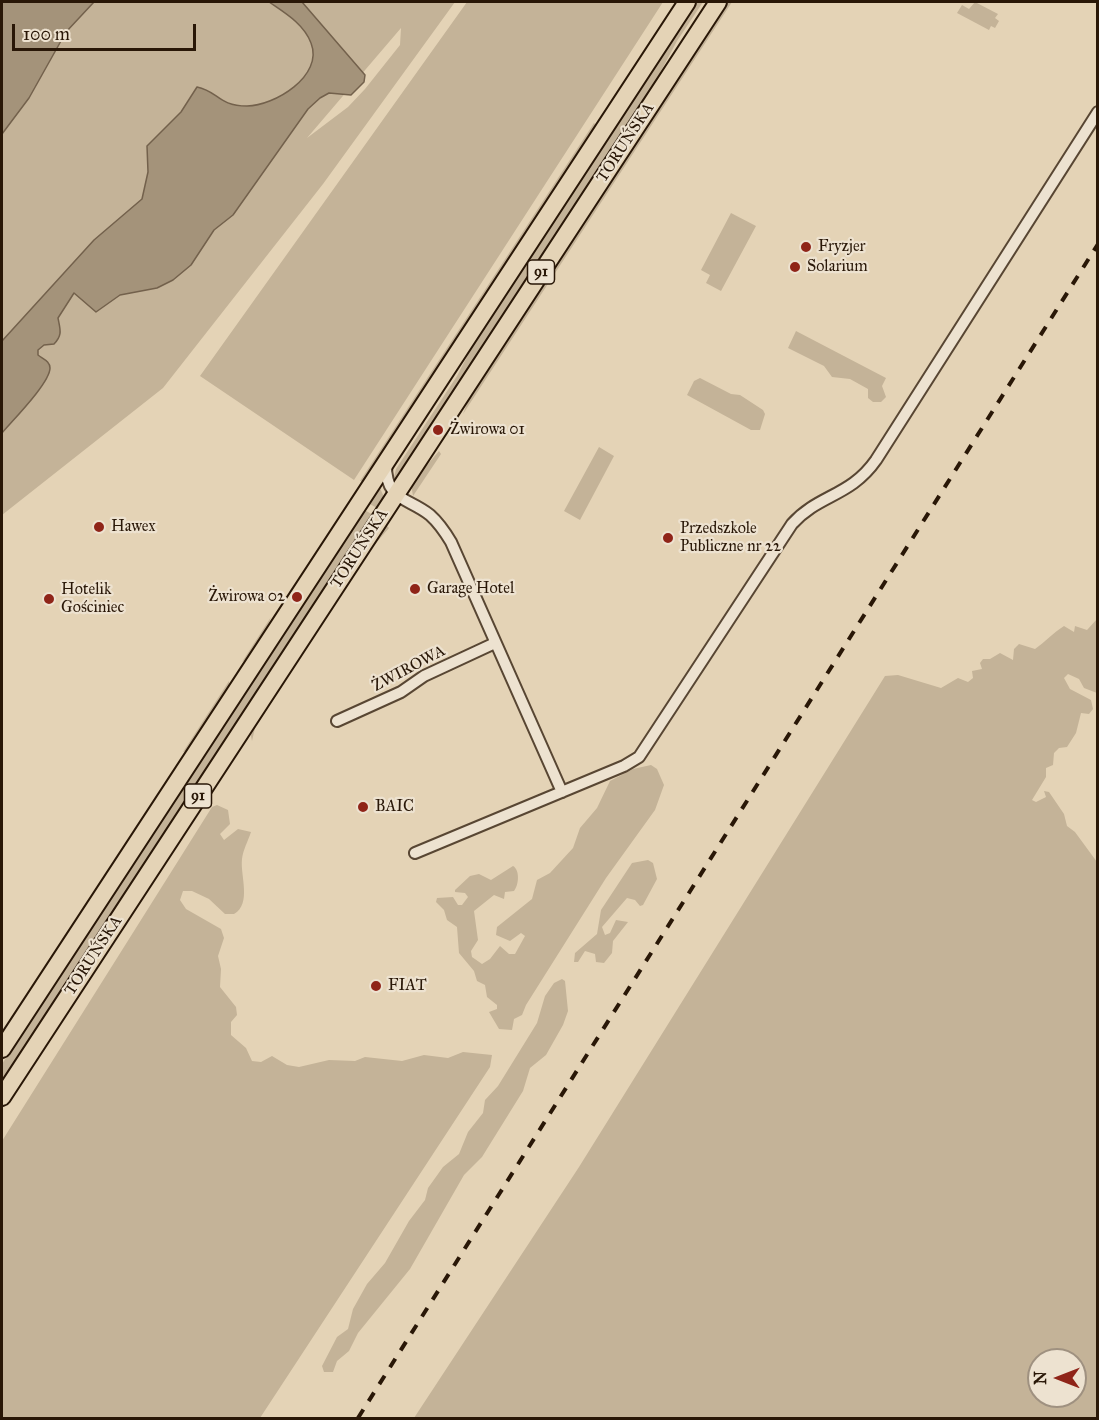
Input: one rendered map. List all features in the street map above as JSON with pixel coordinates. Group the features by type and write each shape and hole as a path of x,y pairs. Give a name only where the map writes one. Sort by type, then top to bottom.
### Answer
{"main road":[{"name":"TORUŃSKA","path":"2,1049 687,2"},
{"name":"TORUŃSKA","path":"2,1097 718,2"}],"street":[{"path":"415,853 624,766 639,757 792,524 806,510 844,491 867,472 1098,112"},
{"path":"386,460 388,487 396,495 429,514 443,530 562,792"},
{"name":"ŻWIROWA","path":"337,721 401,692 424,676 495,643"}],"shaded area":[{"path":"2,2 455,2 323,184 163,388 2,515","holes":["401,28 400,45 348,107 307,138"]},
{"path":"2,2 94,2 66,32 29,98 2,134"},
{"path":"269,2 302,2 365,75 364,82 351,95 329,93 308,109 233,215 214,230 191,265 173,280 157,288 120,295 96,312 74,293 58,318 59,338 54,344 44,345 38,350 38,355 50,366 44,383 2,433 2,341 94,240 142,199 148,172 147,146 181,112 197,87 230,104 258,105 283,95 304,77 313,55 308,36 293,20"},
{"path":"467,2 663,2 354,480 200,376"},
{"path":"695,2 703,2 677,41 647,97 393,481 396,469 457,376 486,320"},
{"path":"727,2 732,2 463,414 471,393"},
{"path":"975,2 998,14 995,18 999,21 995,28 991,26 989,30 957,13 962,5 969,9"},
{"path":"594,123 596,125 364,481 360,481"},
{"path":"731,213 756,226 721,291 706,283 710,275 701,270"},
{"path":"796,331 886,378 882,386 886,397 881,402 873,402 868,398 868,389 850,379 832,377 824,366 788,348"},
{"path":"700,378 731,394 740,395 763,410 765,414 760,430 751,430 687,395 694,381"},
{"path":"599,447 614,456 580,520 564,511"},
{"path":"439,451 441,454 413,496 411,484"},
{"path":"379,486 384,497 377,508 368,503"},
{"path":"363,509 373,515 2,1083 2,1064"},
{"path":"385,524 389,528 370,550 255,728 252,741 250,731"},
{"path":"271,617 256,648 242,662"},
{"path":"1097,619 1097,693 1084,688 1079,679 1068,674 1064,678 1070,689 1091,700 1093,709 1089,714 1081,713 1076,733 1067,747 1059,748 1054,753 1053,765 1046,768 1046,777 1032,800 1036,802 1046,797 1044,791 1049,792 1064,814 1067,826 1075,832 1097,862 1097,1418 414,1418 579,1167 885,676 898,675 941,688 958,678 968,682 973,678 972,671 982,669 980,663 983,659 990,659 1000,653 1013,660 1014,649 1019,644 1035,649 1064,626 1074,632 1075,626 1087,630"},
{"path":"229,681 229,687 187,751 183,752"},
{"path":"651,765 657,769 664,785 655,810 606,878 526,1005 522,1015 514,1019 512,1030 499,1029 489,1012 497,1009 497,1005 487,997 485,985 477,981 474,971 459,953 457,927 447,920 444,910 436,902 437,898 453,897 458,905 462,905 468,897 465,893 455,892 455,890 470,876 479,874 491,880 513,866 518,878 514,891 505,892 504,899 494,895 474,911 478,940 471,951 472,957 482,964 490,959 500,946 509,954 515,954 525,936 521,933 510,941 496,935 497,927 532,899 537,880 550,873 573,848 580,828 597,808 610,781 633,769"},
{"path":"217,805 228,810 230,824 220,834 224,840 238,829 251,832 242,859 243,903 234,914 225,914 209,899 192,891 183,891 180,900 186,909 221,929 224,938 218,956 221,969 220,987 236,1007 237,1015 231,1022 231,1035 246,1048 252,1061 261,1062 272,1056 287,1065 299,1067 329,1060 355,1061 365,1057 402,1061 424,1055 448,1058 463,1052 492,1055 490,1067 260,1418 2,1418 2,1141 212,807"},
{"path":"648,860 653,863 657,879 643,905 640,906 635,900 627,898 602,927 605,935 610,933 616,920 628,922 613,941 612,953 604,963 596,962 595,954 585,951 578,962 574,962 575,953 597,934 601,910 632,863"},
{"path":"562,979 565,981 568,1011 546,1055 530,1068 523,1091 482,1157 464,1175 410,1269 358,1333 349,1351 337,1361 333,1372 324,1372 322,1366 337,1337 348,1329 353,1309 367,1284 385,1263 409,1221 425,1200 428,1188 443,1167 459,1154 468,1132 483,1113 485,1100 498,1086 537,1023 545,996 554,983"}],"railway":[{"path":"358,1418 1098,244"}],"place":[{"name":"Fryzjer","path":"806,247"},
{"name":"Solarium","path":"795,267"},
{"name":"Żwirowa 01","path":"438,430"},
{"name":"Hawex","path":"99,527"},
{"name":"Przedszkole Publiczne nr 22","path":"668,538"},
{"name":"Garage Hotel","path":"415,589"},
{"name":"Żwirowa 02","path":"297,597"},
{"name":"Hotelik Gościniec","path":"49,599"},
{"name":"BAIC","path":"363,807"},
{"name":"FIAT","path":"376,986"}]}
